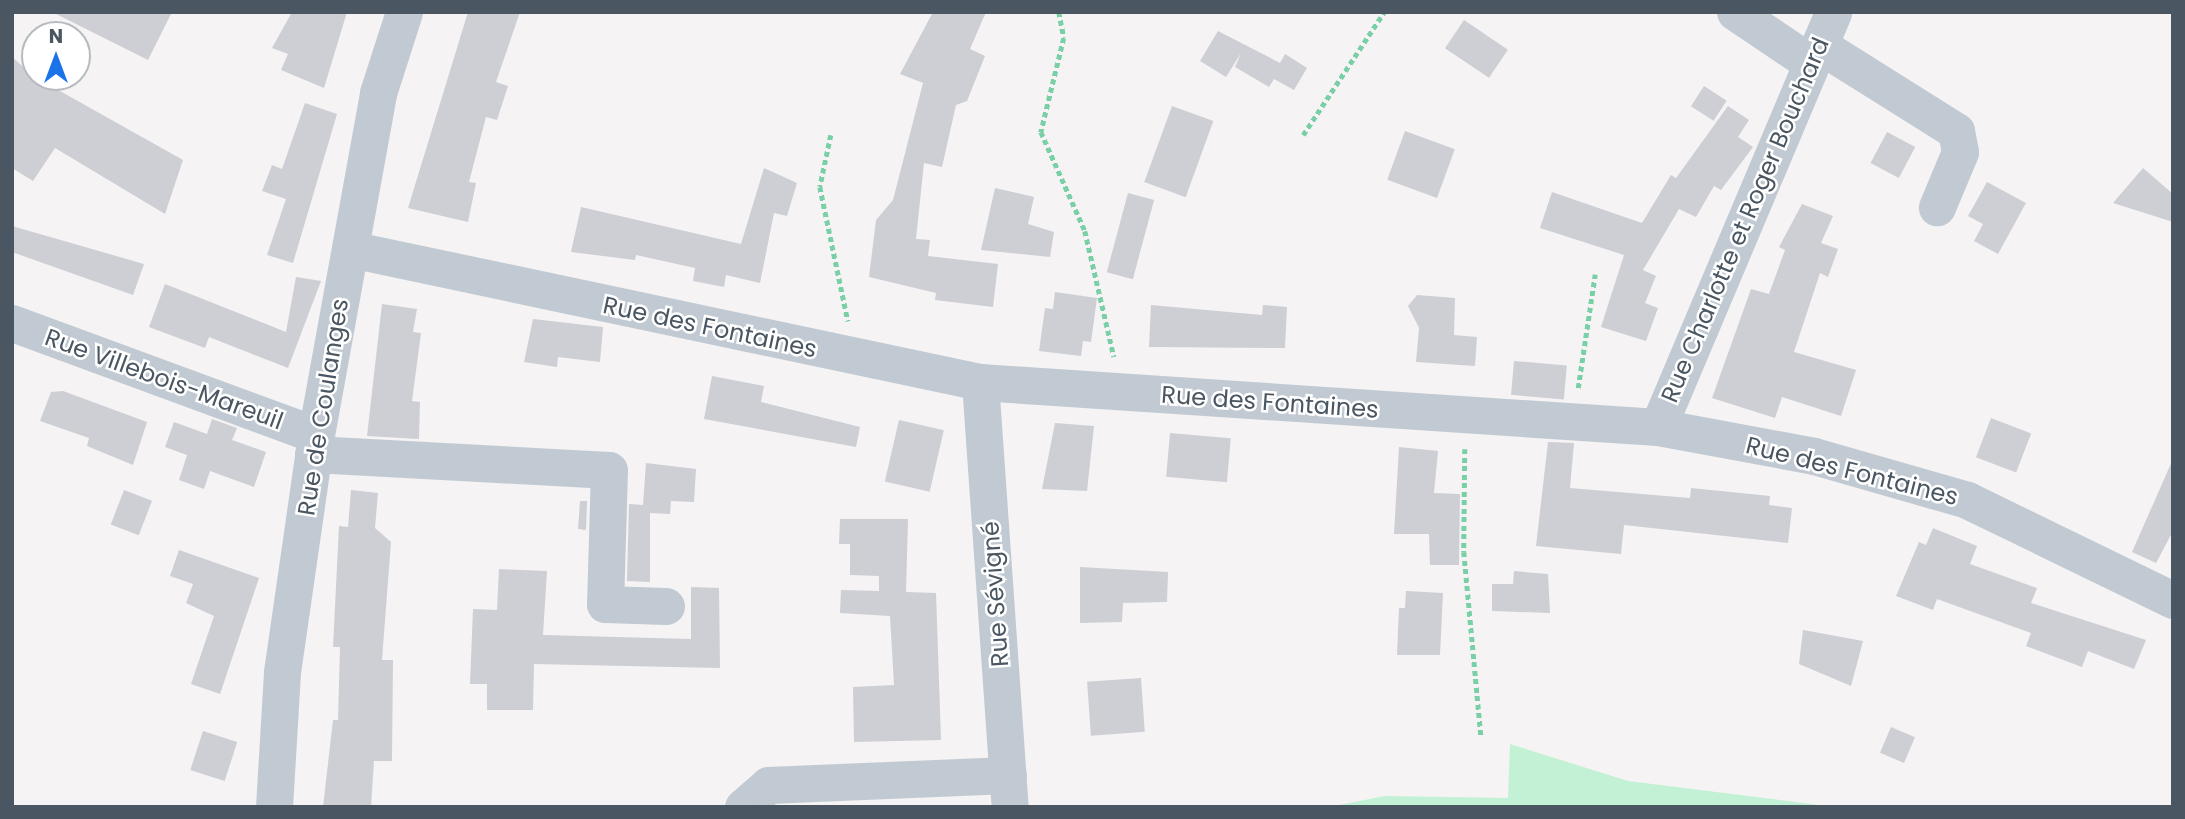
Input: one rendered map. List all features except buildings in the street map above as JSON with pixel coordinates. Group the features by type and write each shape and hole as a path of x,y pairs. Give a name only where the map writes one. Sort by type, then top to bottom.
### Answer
{"street":[{"name":"Rue de Coulanges","path":"274,807 282,672 315,445 378,93 404,12"},
{"path":"1735,12 1956,131 1960,152 1937,207"},
{"name":"Rue Charlotte et Roger Bouchard","path":"1658,428 1833,12"},
{"name":"Rue des Fontaines","path":"350,249 846,356 980,382 1658,428 1814,456 1967,500 2173,600"},
{"name":"Rue Villebois-Mareuil","path":"12,323 315,445 609,470 605,604 666,606"},
{"name":"Rue Sévigné","path":"980,382 1009,791"},
{"path":"743,807 768,785 1009,791"}],"path":[{"path":"1059,12 1064,38 1041,132 1085,231 1122,392"},
{"path":"1303,135 1384,12"},
{"path":"831,135 820,187 848,320 846,356"},
{"path":"1573,422 1595,274"},
{"path":"1465,415 1464,552 1481,735"}],"green space":[{"path":"1510,744 1628,781 1835,807 1329,807 1385,796 1508,798"}]}
